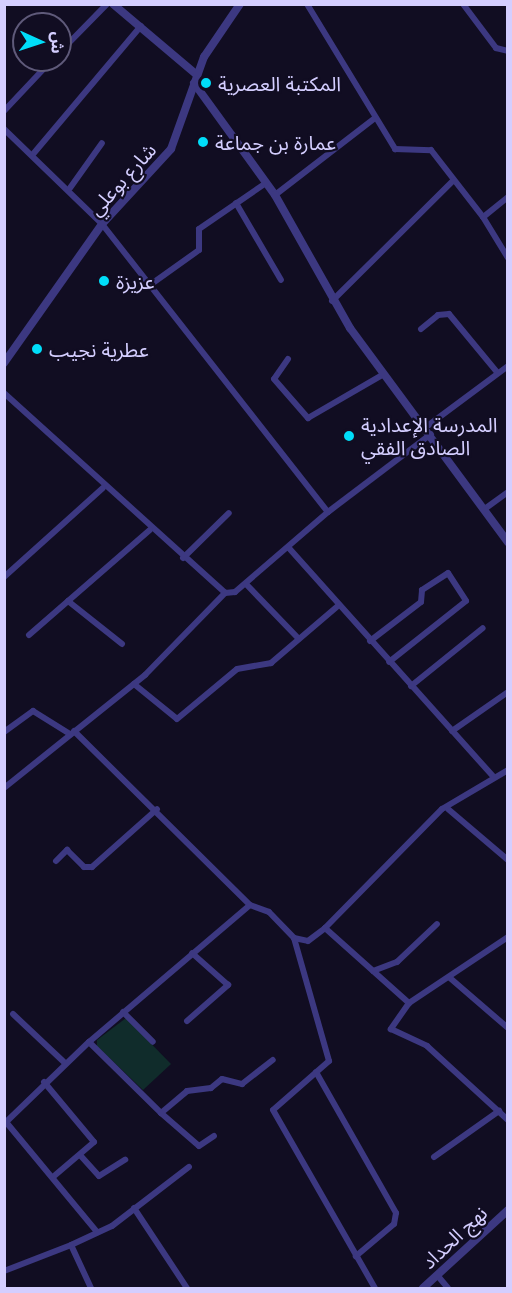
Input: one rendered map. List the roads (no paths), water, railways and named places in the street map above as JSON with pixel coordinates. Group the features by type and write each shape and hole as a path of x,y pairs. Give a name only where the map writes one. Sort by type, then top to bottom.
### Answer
{"street":[{"path":"72,40 107,4"},
{"path":"113,4 141,26 195,79 275,195 332,301 384,374 429,430 486,508 507,542"},
{"name":"شارع بوعلي","path":"4,363 102,224 171,149 195,79 240,4"},
{"path":"307,4 395,149 430,150 483,217 507,258"},
{"path":"463,4 496,48 507,51"},
{"path":"34,153 141,26"},
{"path":"4,111 41,72"},
{"path":"275,195 375,118"},
{"path":"4,129 34,153 102,224 328,512"},
{"path":"70,188 102,143"},
{"path":"332,301 453,181"},
{"path":"150,285 199,250 199,229 266,183"},
{"path":"483,217 507,197"},
{"path":"236,203 281,280"},
{"path":"421,328 438,315 449,314 498,372"},
{"path":"288,359 274,379 308,418 384,374"},
{"path":"4,788 134,684 225,593 246,584 328,512 507,366"},
{"path":"4,393 103,488 225,593"},
{"path":"4,577 103,488"},
{"path":"486,508 507,492"},
{"path":"183,558 229,513"},
{"path":"29,635 150,530"},
{"path":"288,547 493,776"},
{"path":"370,641 421,602 422,590 448,573 466,601 389,662"},
{"path":"246,584 299,639"},
{"path":"68,601 122,644"},
{"path":"134,684 174,720 237,669 271,663 339,605"},
{"path":"411,686 483,628"},
{"path":"452,731 507,692"},
{"path":"4,732 33,711 72,733 157,809 250,905 269,912 294,938 327,1046 328,1061 273,1110 375,1288"},
{"path":"294,938 308,941 325,928 411,837 493,776 507,770"},
{"path":"56,861 67,850 84,867 92,867 157,809"},
{"path":"448,809 507,860"},
{"path":"97,1232 5,1123 44,1082 88,1042 250,905"},
{"path":"373,971 397,962 437,924"},
{"path":"325,928 409,1003"},
{"path":"507,937 450,978 409,1003 391,1029 428,1046 507,1120"},
{"path":"187,1021 228,985 192,953"},
{"path":"450,978 507,1028"},
{"path":"123,1012 153,1042"},
{"path":"13,1014 65,1063"},
{"path":"88,1042 161,1113 199,1146 214,1136"},
{"path":"161,1113 187,1090 211,1088 222,1079 242,1084 273,1060"},
{"path":"316,1072 396,1213 394,1224 356,1256"},
{"path":"44,1082 93,1138 80,1155 52,1177"},
{"path":"434,1157 499,1111"},
{"path":"80,1155 99,1176 124,1160"},
{"path":"4,1272 70,1245 88,1233 97,1232 189,1167"},
{"path":"134,1208 187,1288"},
{"name":"نهج الحداد","path":"423,1288 507,1210"},
{"path":"87,1219 88,1233"},
{"path":"70,1245 91,1288"},
{"path":"437,1275 448,1288"}],"place":[{"name":"المكتبة العصرية","path":"206,83"},
{"name":"عمارة بن جماعة","path":"203,142"},
{"name":"عزيزة","path":"104,281"},
{"name":"عطرية نجيب","path":"37,349"},
{"name":"المدرسة الإعدادية الصادق الفقي","path":"349,436"}]}
